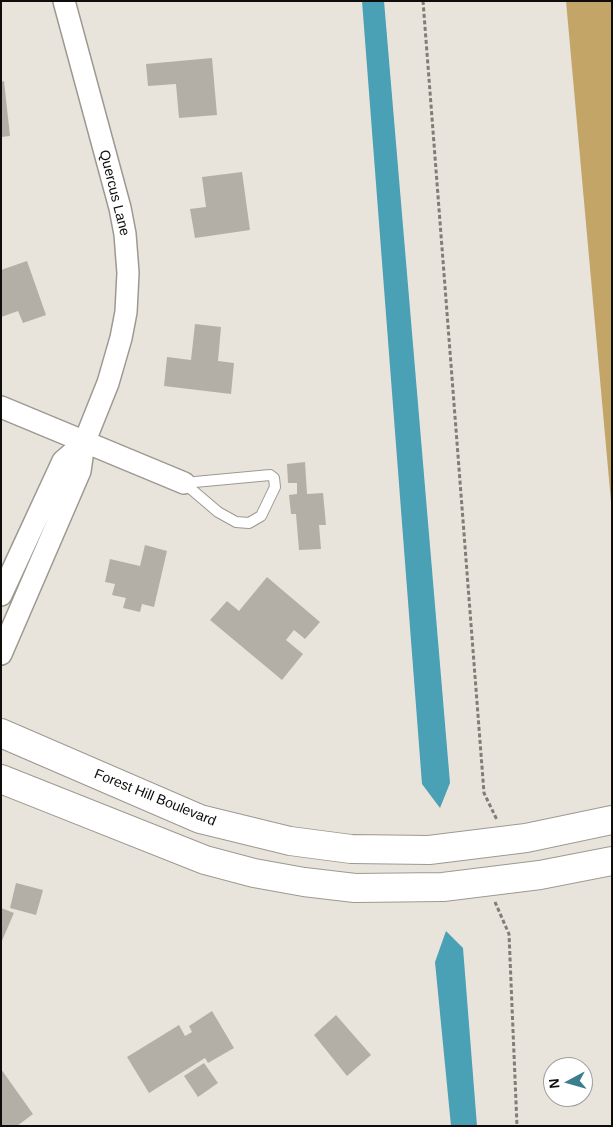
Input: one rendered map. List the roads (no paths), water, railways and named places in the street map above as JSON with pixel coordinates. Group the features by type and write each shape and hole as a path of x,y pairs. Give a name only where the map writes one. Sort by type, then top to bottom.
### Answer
{"main road":[{"name":"Forest Hill Boulevard","path":"1,733 200,819 267,837 350,849 429,850 507,841 612,820"},
{"path":"1,779 157,843 205,860 254,873 304,882 355,888 405,889 487,883 612,861"}],"street":[{"name":"Quercus Lane","path":"1,654 80,471 84,442 108,383 122,338 126,312 128,273 125,234 120,208 64,1"},
{"path":"1,407 184,483"},
{"name":"Quercus Lane","path":"1,595 63,461 84,442"}],"lane":[{"path":"270,475 274,478 276,487 261,516 249,523 236,522 218,512 184,483 270,475"}],"water":[{"path":"362,1 384,1 450,783 440,808 422,784"},
{"path":"446,931 463,948 477,1126 451,1126 435,962"}]}
